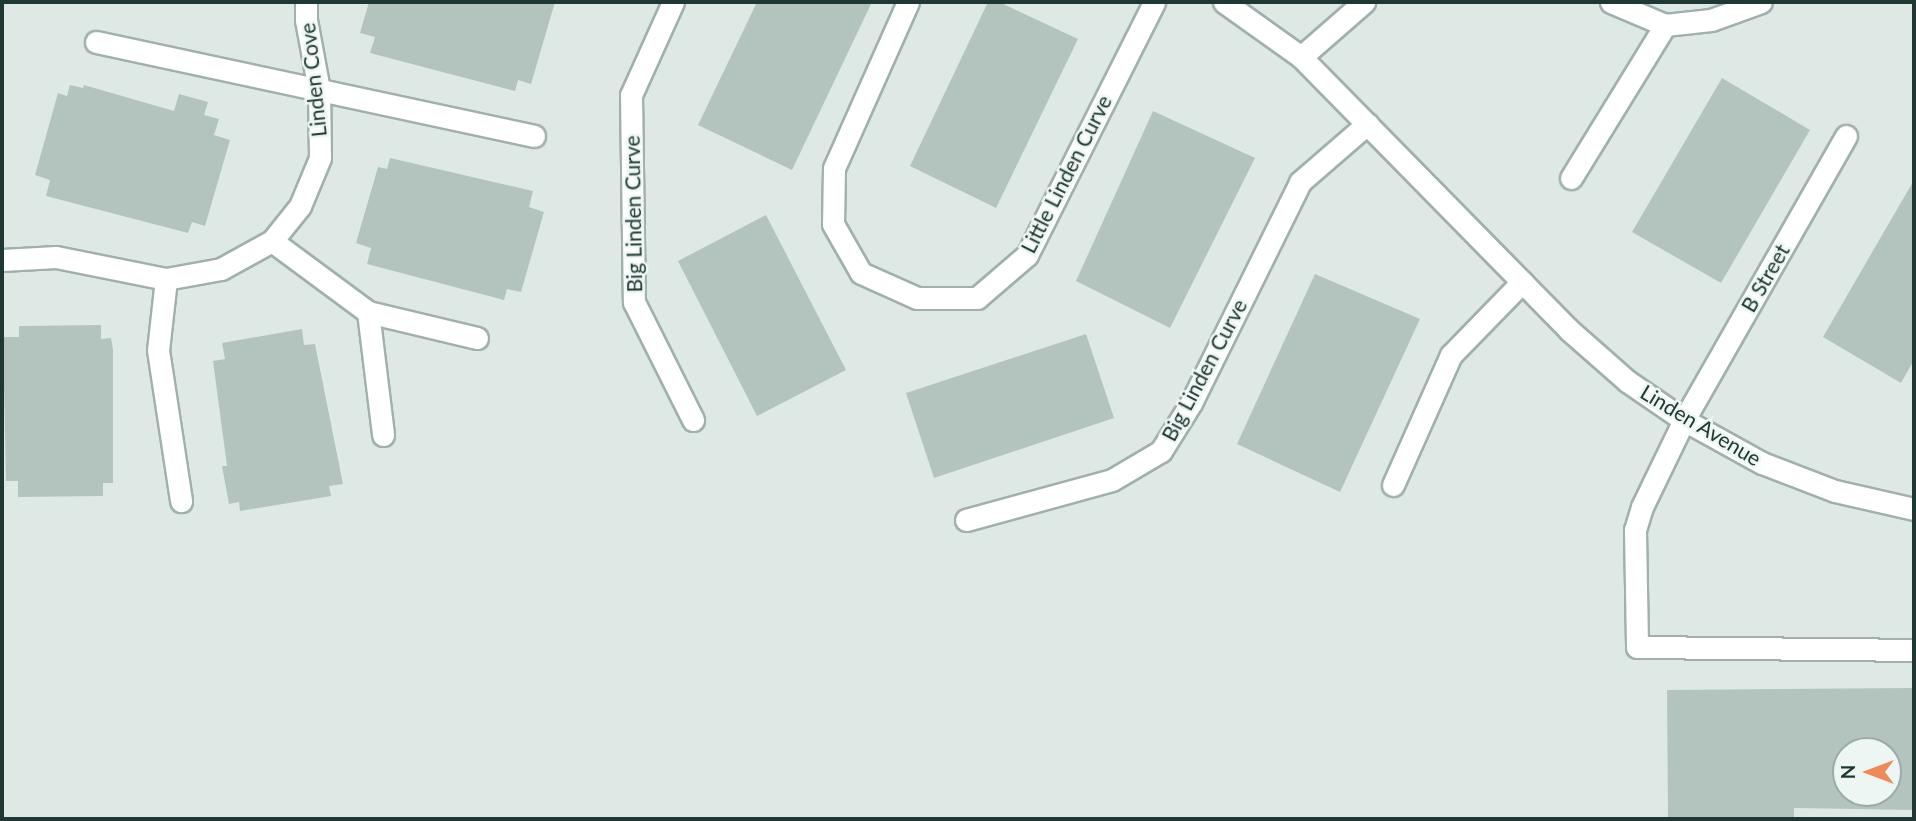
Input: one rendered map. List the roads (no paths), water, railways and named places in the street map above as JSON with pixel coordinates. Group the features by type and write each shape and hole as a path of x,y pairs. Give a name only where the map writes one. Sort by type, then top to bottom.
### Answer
{"street":[{"name":"Linden Cove","path":"2,260 56,257 166,279 221,269 272,241 300,206 320,158 319,90 306,20 306,2"},
{"name":"Big Linden Curve","path":"673,2 631,95 634,302 694,420"},
{"name":"Little Linden Curve","path":"908,2 834,168 833,224 861,273 917,298 976,298 1027,255 1154,2"},
{"name":"Linden Avenue","path":"1224,2 1301,57 1522,282 1627,381 1684,420 1762,463 1835,491 1914,509"},
{"path":"1301,57 1364,2"},
{"path":"1611,2 1665,25 1711,20 1761,2"},
{"path":"1571,178 1665,25"},
{"path":"96,42 534,136"},
{"name":"Big Linden Curve","path":"966,520 1112,480 1161,451 1191,403 1300,183 1367,124"},
{"name":"B Street","path":"1846,136 1684,420 1642,507 1635,530 1637,647 1914,650"},
{"path":"272,241 368,312 477,338"},
{"path":"166,279 159,350 181,501"},
{"path":"1393,485 1451,355 1522,282"},
{"path":"368,312 383,435"}]}
